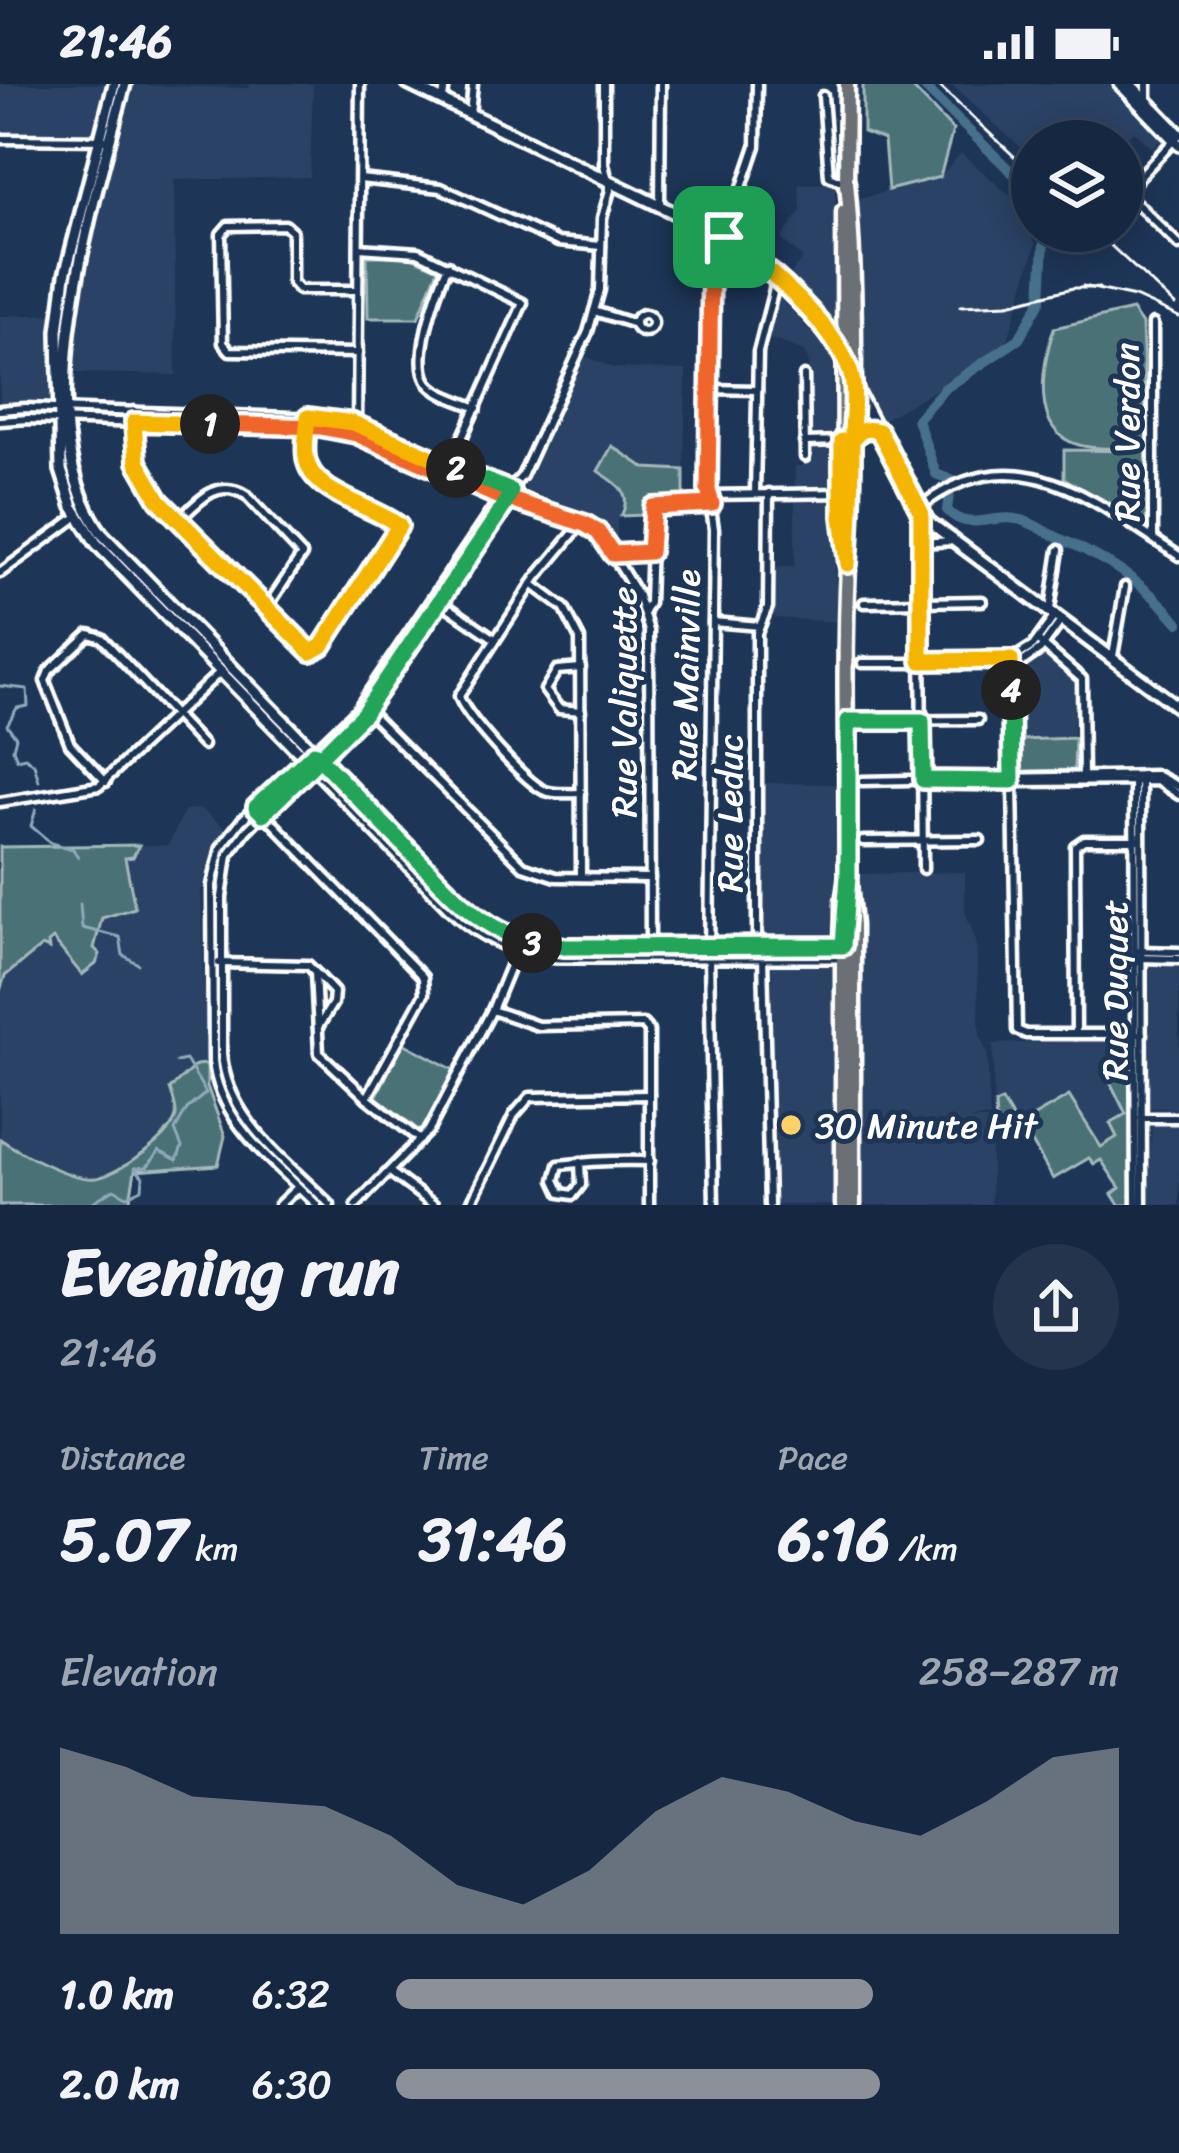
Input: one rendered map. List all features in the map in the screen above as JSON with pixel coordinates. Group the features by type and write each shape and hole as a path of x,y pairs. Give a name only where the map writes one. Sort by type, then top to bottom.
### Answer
{"main road":[{"path":"847,84 842,320 847,353"},
{"path":"843,1205 848,952 847,353 852,234 847,182"},
{"path":"824,330 842,320"},
{"path":"847,441 864,429 879,431"},
{"path":"848,952 853,1205"}],"street":[{"path":"105,141 114,84"},
{"path":"124,84 62,291 61,470 84,516 460,917 490,938 557,957 848,952"},
{"path":"357,429 360,84"},
{"path":"408,84 724,237 776,281 847,353"},
{"path":"442,102 445,84"},
{"path":"470,116 473,84"},
{"path":"317,1205 230,1094 223,1068 212,885 216,859 231,832 260,810 363,707 524,471 594,311 601,281 602,213 610,190 604,164 604,84"},
{"path":"660,204 661,84"},
{"name":"Rue Mainville","path":"714,1205 709,952 711,260 724,237 756,146 757,84"},
{"path":"1120,84 1145,104"},
{"path":"1130,84 1178,139 1125,193 1179,245"},
{"path":"1145,104 1147,84"},
{"path":"823,96 829,176 847,182"},
{"path":"0,139 105,141"},
{"path":"358,179 441,188 558,242 601,246"},
{"path":"358,290 299,290 292,282 292,231 284,225 228,226 220,234 223,343 230,351 358,353"},
{"path":"358,248 418,251 524,303 448,470"},
{"path":"448,265 426,323 425,378 430,387 477,407"},
{"path":"755,493 759,343 776,281"},
{"path":"594,311 635,324"},
{"name":"Rue Verdon","path":"1153,325 1153,539"},
{"path":"804,376 805,457"},
{"path":"847,380 921,512 1179,709"},
{"path":"709,389 757,390"},
{"path":"0,410 134,422 307,422"},
{"path":"134,411 140,470 152,491 306,650 317,651 399,530 394,521 337,494 309,467 307,422"},
{"path":"0,422 134,411 357,429 598,532 644,612"},
{"path":"804,442 847,441"},
{"path":"922,868 920,543 921,512 926,503 955,484 987,474 1053,481 1179,556"},
{"path":"179,520 214,490 235,489 246,495 302,555 266,609"},
{"path":"710,495 847,493"},
{"name":"Rue Leduc","path":"769,494 769,607 757,633 754,834 757,946 763,957 770,1205"},
{"name":"Rue Valiquette","path":"650,952 650,640 644,612 650,603 653,507 712,504"},
{"path":"0,573 84,516"},
{"path":"581,794 553,793 537,786 462,707 460,690 532,584 582,523"},
{"path":"920,543 954,541"},
{"path":"862,662 1011,660 1041,643 1056,614 1059,550"},
{"path":"613,554 650,552"},
{"path":"532,584 568,613 580,639 581,877"},
{"path":"1113,656 1125,587"},
{"path":"436,599 495,638"},
{"path":"864,603 982,601"},
{"path":"712,622 760,626"},
{"path":"106,782 70,744 45,682 49,671 91,633 100,635 203,745"},
{"path":"1041,643 1082,680 1083,780"},
{"path":"1011,660 1018,1031 1139,1034"},
{"path":"0,802 90,789 106,782 224,668"},
{"path":"581,668 557,670 545,692 561,710 581,711"},
{"path":"363,707 516,862 545,875 650,878"},
{"path":"848,721 978,720"},
{"path":"862,782 1021,784 1137,778 1179,791"},
{"name":"Rue Duquet","path":"1137,778 1139,1205"},
{"path":"260,810 423,977 424,994 367,1098"},
{"path":"863,841 980,840"},
{"path":"1076,1034 1076,846 1086,840 1138,840"},
{"path":"356,1205 421,1140 492,1010 519,945"},
{"path":"709,952 757,946 848,952"},
{"path":"1138,954 1179,955"},
{"path":"217,963 308,965 334,992 333,1004 316,1030"},
{"path":"315,971 319,1053 421,1140"},
{"path":"492,1010 538,1026 643,1024 649,1031 650,1205"},
{"path":"470,1205 514,1115 530,1097 649,1095"},
{"path":"1139,1118 1179,1118"},
{"path":"580,1162 581,1185 573,1195 561,1193 555,1180 559,1165 580,1162 650,1161"},
{"path":"390,1172 434,1205"},
{"path":"279,1205 302,1183"},
{"path":"302,1183 330,1205"}],"shaded area":[{"path":"0,84 108,84 94,134 0,132"},
{"path":"250,84 313,84 310,177 174,180 176,375 75,373 78,300 131,85 249,88"},
{"path":"951,84 1109,84 1162,139 1152,148 1143,140 1143,120 1011,120 1011,139"},
{"path":"961,153 1011,197 1011,252 1034,252 1005,350 881,421 860,375 859,199 940,177"},
{"path":"827,183 835,188 836,316 826,323 786,280 803,258 781,239 801,211 799,184"},
{"path":"778,295 833,360 834,484 828,486 826,499 834,501 837,622 774,618 775,568 795,566 795,466 802,466 813,447 808,360 802,350 768,338"},
{"path":"53,314 52,399 0,404 0,316"},
{"path":"585,356 614,368 686,370 684,470 645,468 612,447 598,472 620,486 626,496 617,521 617,546 594,522 524,489"},
{"path":"1043,656 1074,680 1073,769 1020,770 1021,672"},
{"path":"763,783 837,784 835,937 765,938"},
{"path":"202,809 226,829 212,853 201,890 207,1064 196,1065 172,1125 127,1166 94,1179 62,1171 0,1139 0,847 168,845 185,810"},
{"path":"965,872 965,911 976,941 990,1117 968,1120 991,1120 991,1205 862,1205 860,874"},
{"path":"835,964 837,1205 773,1205 772,965"},
{"path":"1147,966 1179,967 1179,1109 1149,1108"},
{"path":"1128,1043 1127,1157 1027,1128 994,1143 993,1044"},
{"path":"1152,1125 1179,1126 1179,1205 1148,1205"}],"green space":[{"path":"863,84 909,84 953,130 940,177 888,190 884,140 863,132"},
{"path":"367,256 409,256 438,269 418,318 368,318"},
{"path":"1132,310 1142,324 1147,447 1096,448 1063,438 1046,412 1044,396 1054,328"},
{"path":"612,446 645,468 684,470 684,500 660,500 650,504 645,515 621,516 624,494 598,471"},
{"path":"1064,450 1148,451 1148,529 1064,478"},
{"path":"1075,738 1074,770 1020,771 1019,740"},
{"path":"139,845 133,857 125,858 135,908 102,918 94,948 100,954 96,964 82,975 53,939 49,949 42,946 5,976 0,991 0,847"},
{"path":"403,1043 456,1071 421,1132 376,1097"},
{"path":"207,1064 207,1086 225,1136 218,1165 135,1171 129,1205 0,1205 0,1139 60,1170 86,1178 105,1176 165,1134 176,1116 170,1089 196,1065"},
{"path":"1130,1071 1130,1205 1119,1205 1112,1194 1120,1188 1101,1160 1094,1164 1089,1158 1053,1179 1025,1130 997,1144 995,1104 1002,1101 1017,1126 1069,1096 1101,1147 1117,1137 1110,1123 1126,1114 1105,1072"}],"waterway":[{"path":"921,84 1011,172"},
{"path":"1043,252 1041,300 1019,339 944,389 917,419 936,474 951,480 947,510 963,520 1007,518 1033,524 1124,573 1179,623"},
{"path":"0,686 27,689 28,706 17,708 7,725 16,737 17,759 25,757 34,764 39,781"},
{"path":"36,809 31,826 51,843 73,849 78,857"},
{"path":"80,904 82,928 120,937 123,955 138,964"},
{"path":"88,1205 114,1189 127,1196 142,1189 143,1177 135,1168 147,1167 159,1151 177,1160 182,1147 175,1130 187,1109 206,1093 186,1060 176,1062"}],"railway":[{"path":"937,84 1011,153"},
{"path":"1118,252 1175,305"},
{"path":"1083,286 1135,297 1179,317"},
{"path":"960,306 1008,304 1073,288 1099,288"}],"place":[{"name":"30 Minute Hit","path":"791,1125"}],"route":[{"path":"724,237 711,263 708,490 712,504 653,507 650,552 613,554 598,532 585,524 564,515 534,508 513,500 507,499 503,498 492,494 345,431 320,427 307,427 134,422 137,462 152,491 311,652 322,646 399,526 337,494 309,467 306,459 307,427 308,417 353,423 511,491 507,499 502,509 363,714 347,731 322,755 319,758 312,766 263,814 256,807 314,753 319,758 323,762 463,906 516,938 565,947 843,946 848,721 922,721 923,780 1012,781 1011,660 921,661 921,512 879,431 870,428 852,441 842,441 842,516 848,564 852,516 852,501 852,493 852,485 852,478 852,474 852,461 852,446 852,441 852,399 853,380 833,340 784,286 724,237"}]}
